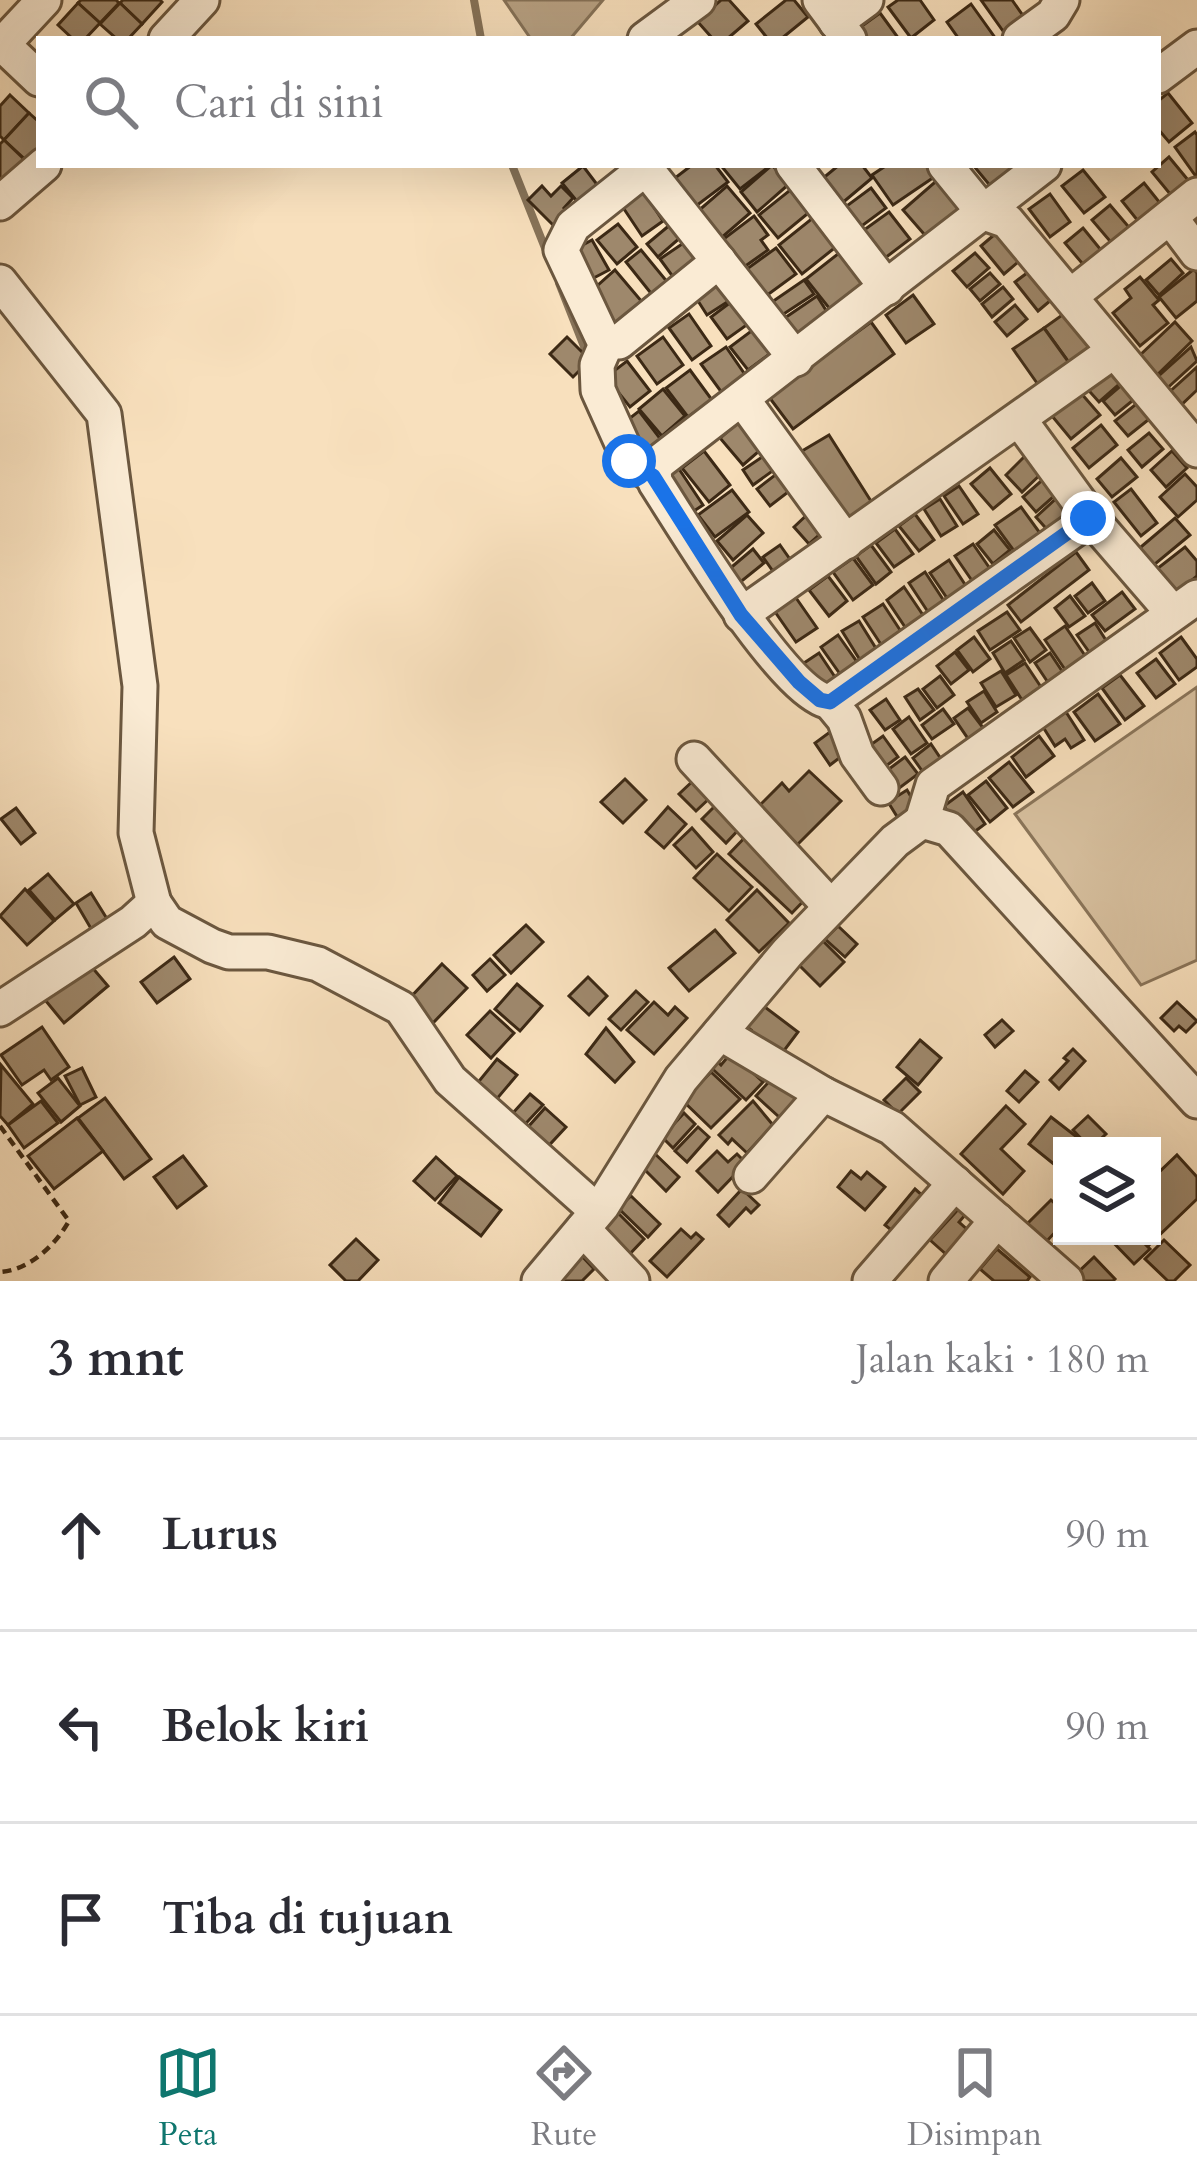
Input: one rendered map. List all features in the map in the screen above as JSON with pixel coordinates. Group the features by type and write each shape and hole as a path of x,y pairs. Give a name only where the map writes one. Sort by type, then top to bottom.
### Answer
{"street":[{"path":"36,77 1,43 44,0"},
{"path":"169,36 202,0"},
{"path":"835,20 866,0"},
{"path":"1024,36 1054,15 1062,0"},
{"path":"652,36 691,18"},
{"path":"1161,74 1197,47"},
{"path":"0,203 41,168"},
{"path":"643,168 573,226 561,250 598,331 608,342 619,342 719,261"},
{"path":"645,168 796,359"},
{"path":"795,168 887,288"},
{"path":"947,168 984,213 1007,221 1197,450"},
{"path":"653,476 659,462 1040,168"},
{"path":"1072,295 1197,195"},
{"path":"1170,217 1197,253"},
{"path":"0,282 104,414 140,686 136,833 154,903 167,922 212,946 229,952 281,954 318,964 401,1008 450,1080 590,1220 632,1281"},
{"path":"608,342 597,365 598,390 629,461 653,476 741,615 799,682 820,700 830,702 844,719 857,755 881,788"},
{"path":"741,615 1114,351"},
{"path":"743,400 846,542"},
{"path":"539,1281 590,1220 681,1079 831,907 895,841 922,821 933,785 1185,605 1090,518 1019,419"},
{"path":"830,702 1090,518"},
{"path":"694,759 831,907"},
{"path":"922,821 949,830 1197,1101"},
{"path":"0,1009 133,922 154,903"},
{"path":"720,1033 892,1128 1066,1281"},
{"path":"751,1176 824,1094"},
{"path":"869,1281 955,1183"},
{"path":"946,1281 997,1220"}],"path":[{"path":"0,1126 69,1221 59,1239 31,1262 0,1272"}],"shaded area":[{"path":"504,0 603,0 573,36 529,36"},
{"path":"1197,687 1197,960 1141,985 1015,814"}],"building":[{"path":"721,0 729,0 748,21 730,36 710,36 697,21"},
{"path":"786,0 794,0 808,17 785,36 766,36 756,24"},
{"path":"898,0 920,0 934,20 910,36 888,7"},
{"path":"981,0 1012,0 1024,17 1003,31"},
{"path":"162,2 142,24 120,3"},
{"path":"78,3 119,3 100,23"},
{"path":"78,3 100,23 88,36 70,36 58,25"},
{"path":"120,3 142,24 131,36 114,36 100,24"},
{"path":"971,4 994,36 957,36 947,22"},
{"path":"880,13 897,36 859,36 855,31"},
{"path":"1168,93 1192,123 1169,142 1161,133 1161,99"},
{"path":"10,95 29,113 4,140 0,106"},
{"path":"29,113 36,119 36,155 29,163 4,140"},
{"path":"1197,135 1197,178 1175,147"},
{"path":"4,140 28,163 0,182 0,144"},
{"path":"1169,157 1193,186 1175,200 1152,172"},
{"path":"585,168 605,195 585,211 562,183"},
{"path":"688,168 717,168 728,182 696,206 675,178"},
{"path":"723,168 767,168 740,189"},
{"path":"769,168 775,168 789,184 757,212 741,192"},
{"path":"835,168 864,168 872,178 841,204 822,179"},
{"path":"882,168 937,168 940,173 893,205 872,175"},
{"path":"975,168 1014,168 1015,169 992,188"},
{"path":"1083,170 1105,197 1084,213 1062,186"},
{"path":"942,176 969,207 931,242 903,210"},
{"path":"1144,183 1164,208 1142,226 1122,201"},
{"path":"639,185 663,221 642,236 618,200"},
{"path":"542,186 551,196 561,186 573,198 564,208 571,215 557,229 528,200"},
{"path":"727,186 750,213 720,239 697,212"},
{"path":"794,187 812,210 778,238 759,215"},
{"path":"871,188 886,208 859,228 844,208"},
{"path":"1050,194 1070,222 1050,237 1029,209"},
{"path":"1110,205 1133,232 1115,247 1092,220"},
{"path":"889,212 910,239 885,258 864,230"},
{"path":"754,216 768,235 761,240 768,250 744,267 717,244"},
{"path":"814,217 837,246 802,274 779,245"},
{"path":"618,224 637,247 617,264 597,240"},
{"path":"671,224 681,237 658,257 647,244"},
{"path":"1083,228 1105,255 1087,269 1065,243"},
{"path":"1001,229 1024,257 1004,274 981,246"},
{"path":"592,240 609,270 586,282 570,252"},
{"path":"685,242 700,263 676,281 660,259"},
{"path":"776,248 796,274 759,301 740,274"},
{"path":"641,250 669,284 654,297 626,262"},
{"path":"843,250 870,284 833,313 806,279"},
{"path":"975,253 989,268 967,287 953,271"},
{"path":"1171,259 1183,273 1159,295 1146,280"},
{"path":"1035,267 1057,295 1038,311 1015,282"},
{"path":"1194,269 1197,301 1176,318 1159,297"},
{"path":"615,270 643,303 615,327 588,294"},
{"path":"718,271 735,297 707,315 691,290"},
{"path":"990,273 1000,284 980,301 970,289"},
{"path":"1140,277 1159,300 1153,305 1168,323 1140,346 1113,313 1131,298 1125,289"},
{"path":"804,280 814,294 773,321 761,302 769,296 772,302"},
{"path":"1003,287 1013,299 992,317 982,304"},
{"path":"913,295 934,324 906,343 886,315"},
{"path":"739,296 755,319 727,339 711,317"},
{"path":"817,296 829,315 789,343 776,324"},
{"path":"1015,305 1027,319 1007,336 995,322"},
{"path":"1065,313 1096,357 1075,371 1044,328"},
{"path":"689,314 711,346 692,360 669,328"},
{"path":"871,322 894,354 793,429 769,397"},
{"path":"1175,322 1192,341 1156,376 1138,357"},
{"path":"762,323 779,347 748,370 730,347"},
{"path":"1044,328 1075,371 1044,393 1013,349"},
{"path":"567,337 590,360 573,377 550,354"},
{"path":"663,337 683,365 657,384 637,356"},
{"path":"726,347 746,376 722,393 701,364"},
{"path":"1191,347 1197,361 1163,392 1153,381"},
{"path":"627,361 650,391 630,407 606,377"},
{"path":"1106,362 1123,381 1099,402 1082,383"},
{"path":"1197,367 1197,390 1178,408 1166,395"},
{"path":"690,370 712,400 688,417 666,388"},
{"path":"1125,382 1137,397 1115,415 1103,401"},
{"path":"663,389 685,416 662,436 639,409"},
{"path":"1080,392 1100,415 1071,439 1052,416"},
{"path":"1140,401 1153,416 1128,436 1115,421"},
{"path":"639,411 662,441 640,459 616,429"},
{"path":"743,418 766,445 743,465 720,438"},
{"path":"1101,425 1117,445 1089,468 1073,448"},
{"path":"1149,433 1163,449 1142,467 1128,450"},
{"path":"829,435 876,509 845,529 797,454"},
{"path":"704,451 730,485 709,502 682,468"},
{"path":"1172,451 1187,468 1166,487 1151,470"},
{"path":"768,453 778,467 753,485 743,470"},
{"path":"1028,453 1044,471 1022,492 1006,475"},
{"path":"1121,458 1137,477 1112,497 1097,479"},
{"path":"677,466 703,505 688,515 663,477"},
{"path":"990,468 1011,494 993,509 971,484"},
{"path":"779,472 792,489 770,506 757,489"},
{"path":"1185,474 1197,487 1197,500 1178,517 1160,497"},
{"path":"1048,475 1061,490 1036,512 1023,497"},
{"path":"959,486 978,514 963,524 944,496"},
{"path":"1131,489 1157,523 1141,536 1114,502"},
{"path":"732,490 749,512 715,537 698,515"},
{"path":"1061,494 1077,511 1051,534 1036,517"},
{"path":"940,499 957,526 941,536 924,509"},
{"path":"1021,507 1045,540 1020,559 995,525"},
{"path":"810,512 825,530 809,544 794,527"},
{"path":"915,514 934,540 919,551 899,526"},
{"path":"747,515 763,533 733,560 717,541"},
{"path":"1175,518 1190,535 1149,569 1135,552"},
{"path":"895,529 913,554 894,567 876,543"},
{"path":"994,530 1010,550 993,564 977,544"},
{"path":"973,544 993,573 975,585 955,556"},
{"path":"780,545 794,565 777,577 763,557"},
{"path":"871,545 891,572 876,584 856,556"},
{"path":"1185,547 1197,561 1197,576 1173,596 1153,572"},
{"path":"753,549 764,563 738,584 727,571"},
{"path":"1076,552 1089,570 1021,622 1008,605"},
{"path":"853,558 873,585 853,600 833,572"},
{"path":"949,560 968,589 949,601 930,573"},
{"path":"925,572 946,604 930,615 909,583"},
{"path":"828,576 847,601 829,616 809,590"},
{"path":"1092,583 1105,601 1088,613 1075,596"},
{"path":"904,587 925,618 907,630 887,600"},
{"path":"1122,592 1135,609 1105,631 1092,615"},
{"path":"794,595 817,628 796,642 773,609"},
{"path":"1070,596 1085,616 1069,627 1055,608"},
{"path":"883,604 902,633 882,646 863,617"},
{"path":"1007,612 1020,630 990,650 978,631"},
{"path":"859,621 877,650 860,660 842,631"},
{"path":"1095,623 1109,645 1092,656 1077,635"},
{"path":"1065,626 1086,657 1066,671 1045,640"},
{"path":"1030,628 1046,650 1030,662 1014,638"},
{"path":"838,635 857,662 840,674 821,647"},
{"path":"974,637 990,659 973,672 957,650"},
{"path":"1181,637 1197,659 1197,667 1179,680 1160,653"},
{"path":"1011,641 1024,660 1005,673 993,653"},
{"path":"955,652 969,670 951,684 937,666"},
{"path":"819,653 839,683 822,695 801,665"},
{"path":"1050,653 1066,677 1051,687 1035,663"},
{"path":"1156,659 1175,684 1156,698 1137,673"},
{"path":"1025,663 1041,687 1022,700 1006,675"},
{"path":"1001,671 1016,695 996,707 981,683"},
{"path":"1120,675 1144,706 1125,720 1102,688"},
{"path":"940,676 954,695 937,708 923,689"},
{"path":"918,689 934,710 920,720 905,697"},
{"path":"984,691 997,712 981,723 967,702"},
{"path":"1098,694 1120,724 1095,741 1074,712"},
{"path":"886,699 900,720 885,730 870,710"},
{"path":"968,708 984,729 969,740 954,718"},
{"path":"943,709 954,724 932,739 922,725"},
{"path":"1066,712 1084,740 1071,748 1065,739 1055,746 1043,727"},
{"path":"909,717 927,743 911,754 893,729"},
{"path":"834,729 850,750 830,765 815,743"},
{"path":"883,736 898,757 878,772 862,751"},
{"path":"1039,736 1054,756 1026,777 1012,757"},
{"path":"931,744 943,762 925,775 913,758"},
{"path":"905,757 918,774 894,792 881,775"},
{"path":"1009,762 1033,792 1013,807 989,778"},
{"path":"809,771 841,801 793,849 754,811 782,783 789,791"},
{"path":"696,778 713,795 696,811 679,794"},
{"path":"625,779 646,800 623,823 601,802"},
{"path":"986,781 1007,808 990,822 968,795"},
{"path":"907,790 920,812 901,823 888,802"},
{"path":"963,792 985,824 966,838 944,806"},
{"path":"719,802 743,825 726,843 702,819"},
{"path":"668,807 686,824 664,848 646,832"},
{"path":"16,808 35,833 21,844 1,819"},
{"path":"692,828 713,852 696,868 674,845"},
{"path":"750,832 813,891 792,913 729,854"},
{"path":"717,854 752,887 729,911 694,878"},
{"path":"48,874 74,904 55,920 29,890"},
{"path":"25,889 54,921 27,945 0,916"},
{"path":"757,890 789,923 759,952 727,920"},
{"path":"91,893 109,922 93,932 76,903"},
{"path":"526,925 543,942 511,973 494,955"},
{"path":"838,926 857,944 845,957 825,939"},
{"path":"715,930 735,953 689,991 669,968"},
{"path":"823,941 844,962 820,986 799,965"},
{"path":"174,957 190,979 157,1003 141,982"},
{"path":"85,959 108,986 64,1023 41,995"},
{"path":"490,959 505,975 487,991 473,975"},
{"path":"442,964 467,988 431,1025 407,1001"},
{"path":"588,977 607,996 589,1015 569,996"},
{"path":"517,984 542,1006 520,1031 495,1009"},
{"path":"636,991 648,1002 621,1030 609,1019"},
{"path":"753,998 798,1032 777,1060 746,1036 751,1030 737,1019"},
{"path":"654,1002 668,1015 675,1007 687,1018 654,1054 627,1030"},
{"path":"1177,1002 1197,1021 1186,1032 1179,1026 1174,1031 1161,1018"},
{"path":"490,1011 514,1033 491,1058 467,1035"},
{"path":"1002,1020 1013,1031 995,1047 985,1035"},
{"path":"42,1027 69,1067 51,1080 44,1070 22,1085 1,1055"},
{"path":"606,1028 634,1062 615,1082 586,1054"},
{"path":"920,1040 941,1058 918,1085 897,1067"},
{"path":"1073,1049 1085,1061 1059,1089 1050,1080"},
{"path":"731,1053 763,1082 746,1100 705,1062 711,1055 721,1065"},
{"path":"497,1059 517,1075 490,1107 471,1091"},
{"path":"1,1065 33,1104 8,1125 0,1116"},
{"path":"82,1068 96,1097 80,1105 65,1076"},
{"path":"1025,1071 1038,1082 1019,1102 1007,1091"},
{"path":"711,1072 740,1099 711,1128 683,1101"},
{"path":"775,1075 808,1105 789,1126 756,1096"},
{"path":"58,1078 80,1106 61,1122 38,1093"},
{"path":"906,1078 920,1092 898,1114 884,1100"},
{"path":"530,1094 543,1105 516,1134 504,1123"},
{"path":"105,1098 151,1159 124,1179 78,1118"},
{"path":"41,1101 58,1123 24,1148 8,1125"},
{"path":"753,1101 773,1125 747,1153 732,1139 728,1144 719,1135"},
{"path":"1006,1106 1025,1124 1001,1149 1024,1171 1003,1194 961,1154"},
{"path":"545,1108 566,1127 540,1155 520,1136"},
{"path":"684,1113 695,1124 673,1148 662,1137"},
{"path":"1088,1116 1106,1134 1080,1137 1073,1130"},
{"path":"1051,1117 1077,1137 1053,1137 1053,1163 1029,1144"},
{"path":"77,1118 103,1151 54,1189 28,1156"},
{"path":"698,1127 709,1137 687,1162 675,1151"},
{"path":"651,1150 679,1177 666,1191 634,1159"},
{"path":"717,1151 728,1162 737,1154 746,1163 718,1192 697,1171"},
{"path":"1177,1155 1197,1177 1197,1199 1161,1234 1161,1170"},
{"path":"183,1156 206,1186 177,1208 154,1177"},
{"path":"436,1157 457,1176 435,1200 414,1181"},
{"path":"851,1171 861,1179 867,1172 885,1187 865,1210 838,1187"},
{"path":"459,1177 501,1210 481,1236 439,1203"},
{"path":"742,1189 759,1205 751,1213 746,1208 729,1226 718,1215"},
{"path":"915,1189 931,1203 900,1237 885,1225"},
{"path":"631,1196 660,1224 648,1237 618,1208"},
{"path":"965,1202 971,1208 959,1222 970,1232 948,1256 930,1240"},
{"path":"1053,1202 1053,1234 1044,1244 1025,1226"},
{"path":"616,1211 644,1239 625,1259 596,1231"},
{"path":"681,1229 691,1238 696,1233 703,1239 667,1277 650,1261"},
{"path":"356,1239 378,1260 358,1281 346,1281 330,1265"},
{"path":"1164,1240 1190,1265 1174,1281 1168,1281 1145,1259"},
{"path":"1116,1245 1150,1249 1134,1264"},
{"path":"997,1249 1030,1277 1027,1281 994,1281 980,1269"},
{"path":"578,1252 594,1269 582,1281 564,1281 556,1273"},
{"path":"1094,1257 1113,1281 1081,1281 1075,1275"}],"waterway":[{"path":"474,0 480,36"},
{"path":"513,168 547,253"},
{"path":"559,283 585,349"}],"route":[{"path":"629,461 653,476 741,615 799,682 825,702 1088,518"}]}
